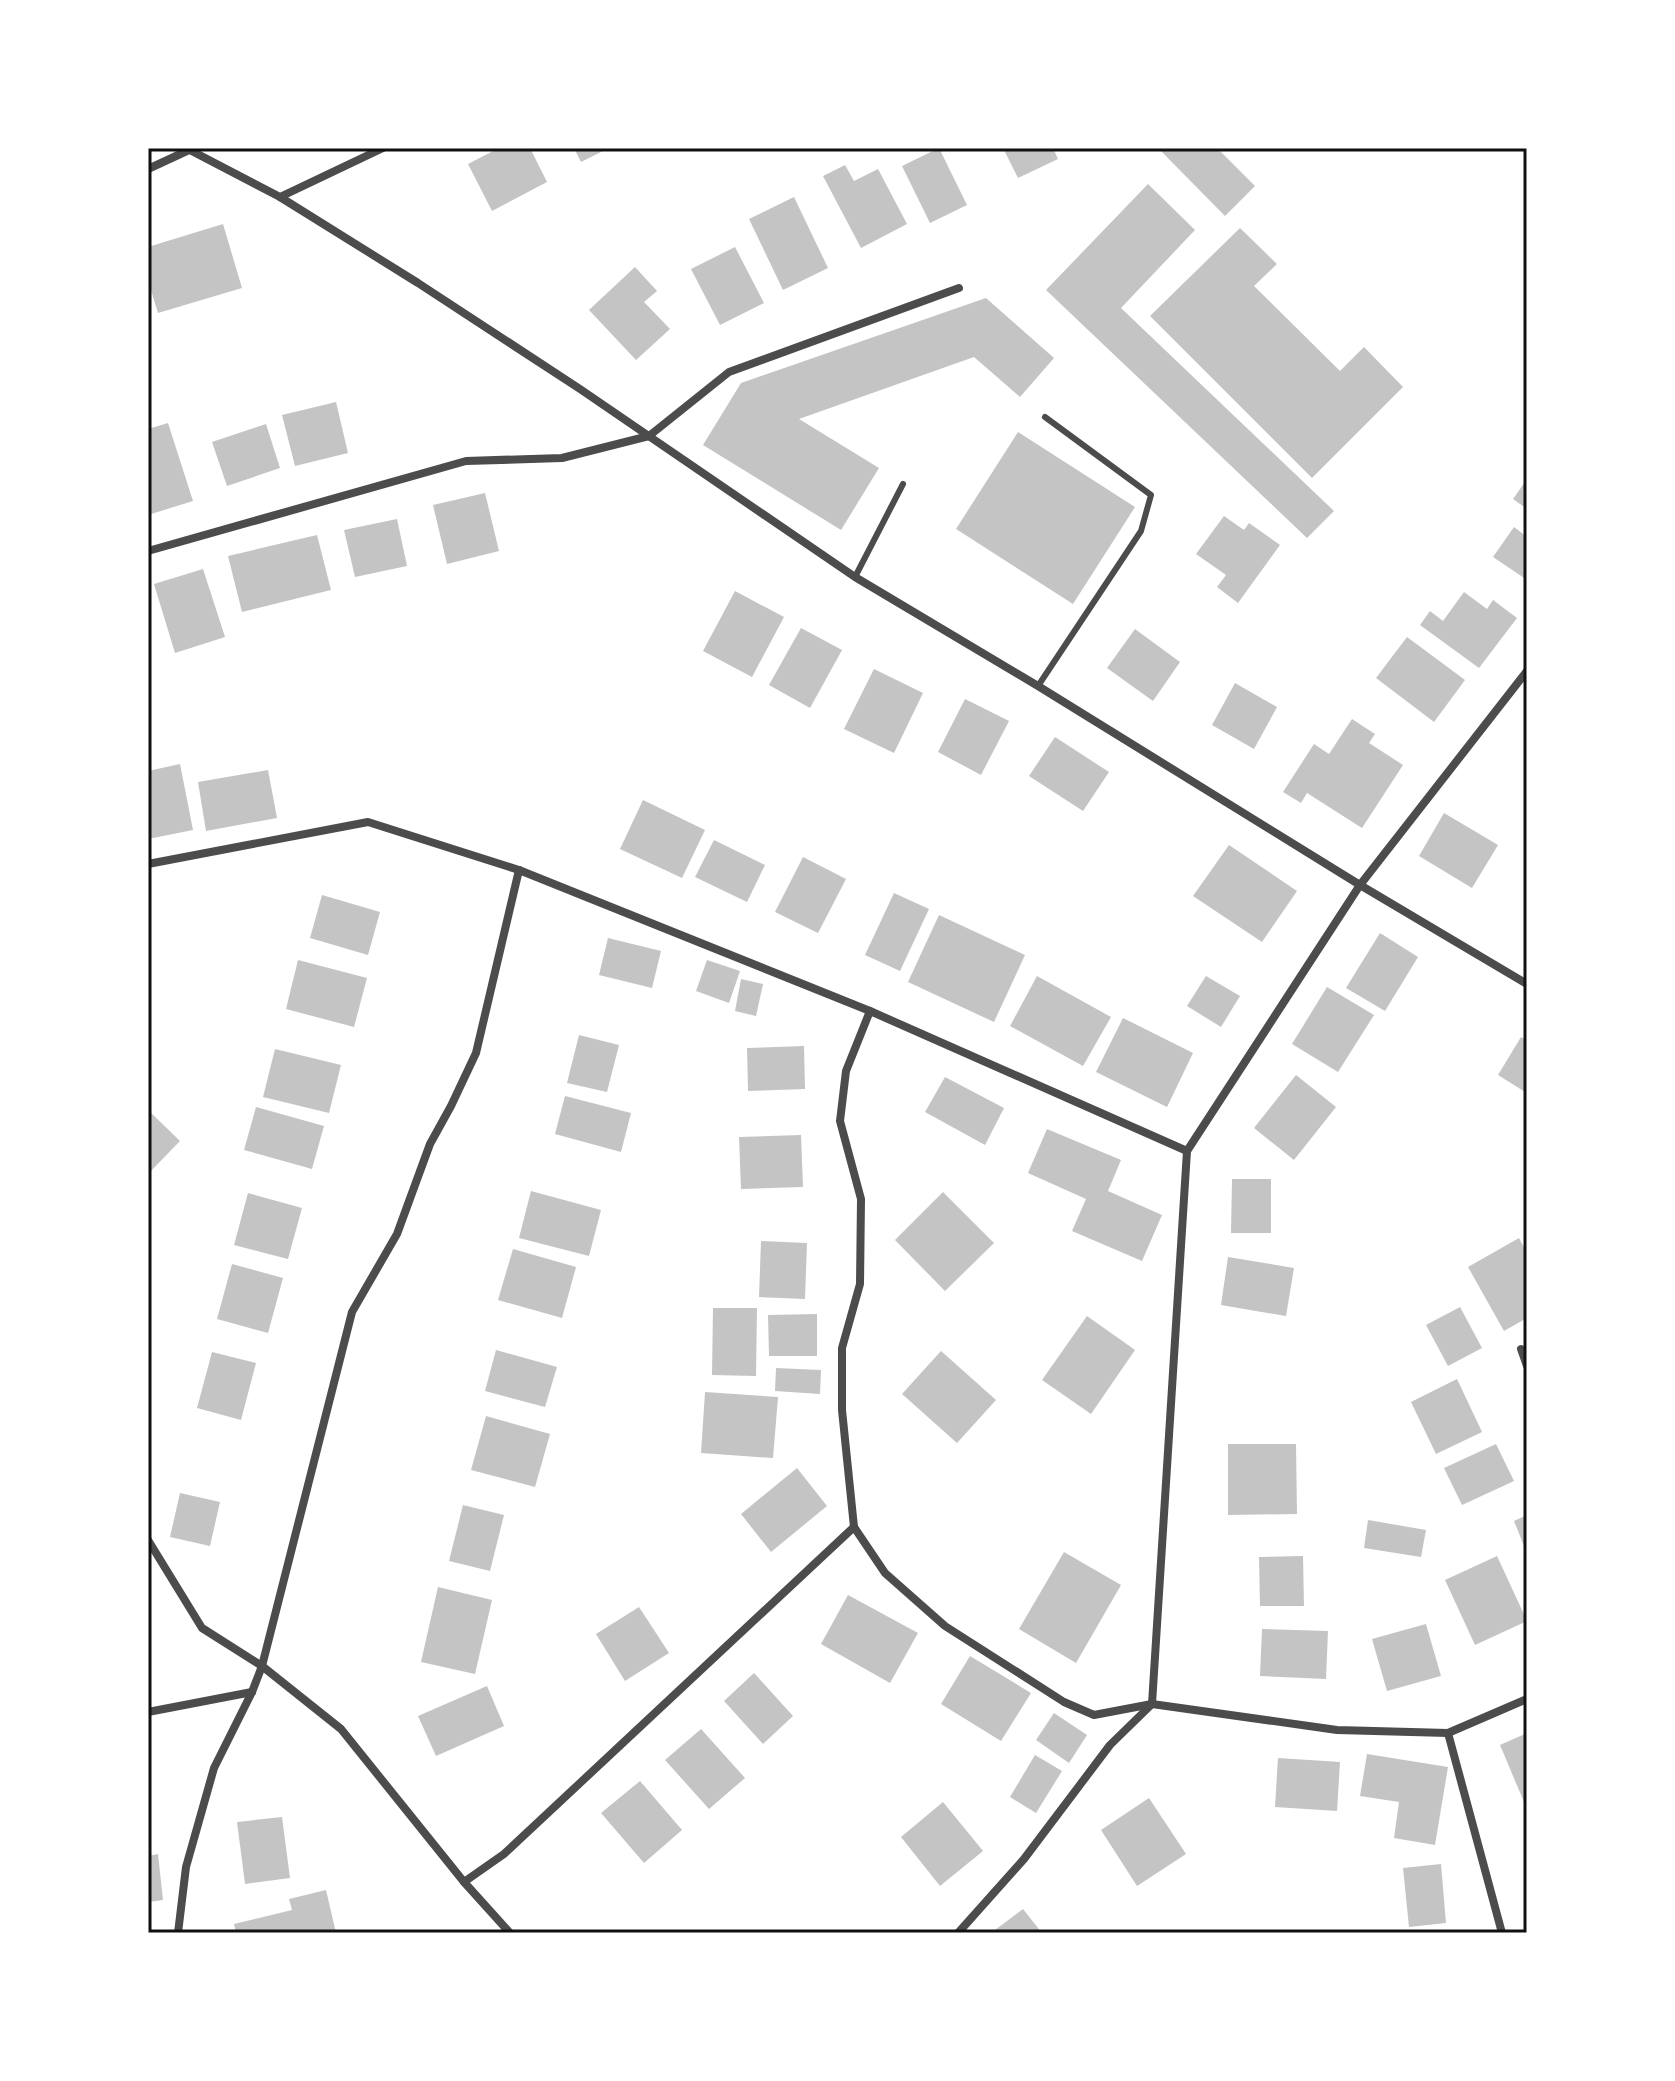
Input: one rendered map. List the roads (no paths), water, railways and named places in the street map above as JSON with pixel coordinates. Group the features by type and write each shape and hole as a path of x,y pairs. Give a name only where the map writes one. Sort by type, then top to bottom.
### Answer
{"street":[{"path":"280,197 383,148"},
{"path":"148,169 188,149 280,197 431,291 855,577 1527,984"},
{"path":"148,551 466,461 562,458 649,436 729,372 959,288"},
{"path":"958,1933 1024,1859 1110,1745 1152,1704 1187,1151 1360,885 1527,671"},
{"path":"148,864 368,822 519,870 870,1011 1187,1151"},
{"path":"178,1933 186,1867 214,1768 262,1666 352,1312 397,1234 430,1144 476,1053 519,870"},
{"path":"870,1011 846,1071 840,1121 861,1199 860,1284 842,1348 842,1410 854,1527 885,1573 945,1626 1064,1702 1094,1715 1152,1704 1337,1730 1448,1733 1527,1699"},
{"path":"1521,1349 1527,1366"},
{"path":"464,1882 504,1854 854,1527"},
{"path":"148,1540 202,1628 262,1666 341,1729 464,1882 510,1933"},
{"path":"148,1712 252,1692"},
{"path":"1448,1733 1502,1933"}],"lane":[{"path":"1038,686 1141,531 1151,495 1045,417"},
{"path":"855,577 903,484"}]}
